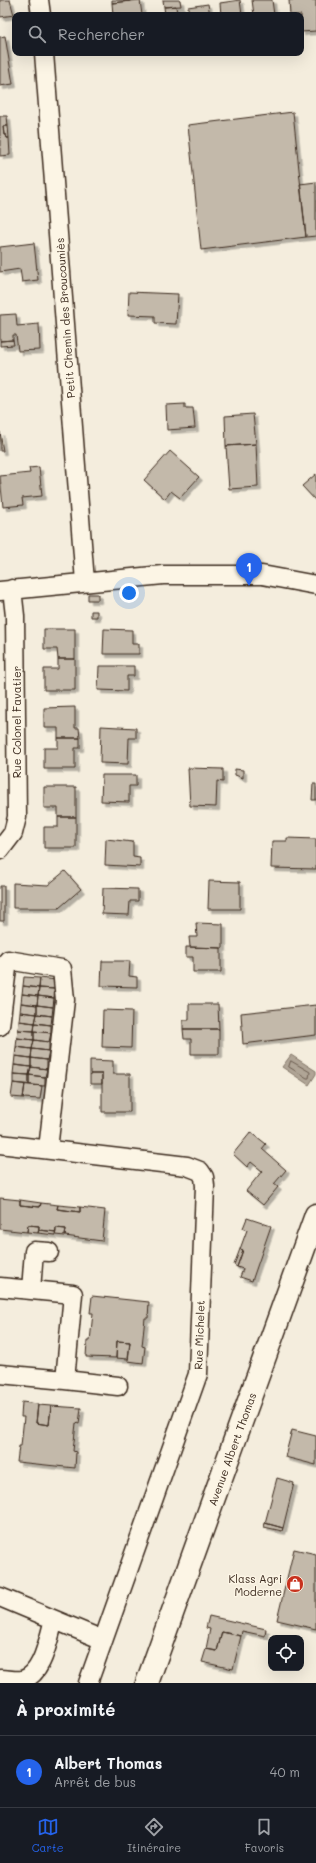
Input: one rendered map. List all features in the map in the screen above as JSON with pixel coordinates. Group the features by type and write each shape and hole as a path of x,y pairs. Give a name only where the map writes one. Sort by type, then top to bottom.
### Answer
{"main road":[{"name":"Avenue Albert Thomas","path":"147,1683 316,1215"}],"street":[{"path":"39,0 41,12"},
{"name":"Petit Chemin des Broucouniès","path":"44,56 85,582"},
{"path":"6,590 164,575 262,575 316,585"},
{"name":"Rue Colonel Favatier","path":"0,850 13,833 17,817 15,616 6,590"},
{"path":"0,1026 4,959 62,969 65,1000 48,1149"},
{"name":"Rue Michelet","path":"0,1144 187,1166 200,1171 204,1177 198,1374 88,1683"},
{"path":"31,1290 34,1251 49,1252"},
{"path":"0,1287 73,1294 65,1380"},
{"path":"0,1377 65,1380 118,1386"},
{"path":"0,1597 103,1640"},
{"path":"0,1679 20,1680 30,1677 38,1669 54,1620"}],"water":[{"path":"291,1055 316,1071 316,1074 309,1085 282,1067"}],"building":[{"path":"0,0 10,0 13,12 12,15 0,17"},
{"path":"112,0 130,0 130,1 112,3"},
{"path":"140,0 142,12 113,12 112,3"},
{"path":"163,0 180,0 181,6 164,7"},
{"path":"240,0 242,12 221,12 220,3"},
{"path":"252,0 272,0 274,12 254,12"},
{"path":"289,0 316,0 316,31 304,32 304,12 290,12"},
{"path":"208,4 209,12 189,12 188,7"},
{"path":"176,6 177,12 165,12 164,7"},
{"path":"5,36 13,84 0,86 0,37"},
{"path":"293,112 306,237 201,250 188,125"},
{"path":"0,116 7,116 8,126 3,126 4,135 9,138 10,155 0,156"},
{"path":"3,126 8,126 9,138 4,135"},
{"path":"316,182 316,236 306,237 300,184"},
{"path":"34,243 38,280 22,282 20,269 0,272 0,247"},
{"path":"129,292 178,294 176,324 155,323 155,316 128,315"},
{"path":"16,314 17,326 39,324 40,350 18,351 16,335 13,335 13,340 0,341 0,315"},
{"path":"13,340 14,345 0,346 0,341"},
{"path":"185,404 185,408 193,408 195,428 167,430 166,405"},
{"path":"253,414 256,444 226,446 225,416"},
{"path":"0,432 3,451 0,451"},
{"path":"256,444 258,487 229,489 226,446"},
{"path":"170,451 199,477 180,498 171,491 165,499 144,480"},
{"path":"39,467 42,496 22,498 23,505 3,507 0,476 30,473 29,468"},
{"path":"316,474 316,501 302,486"},
{"path":"88,594 98,594 98,600 88,600"},
{"path":"91,611 97,611 97,617 91,617"},
{"path":"44,629 75,629 75,659 58,659 57,649 44,649"},
{"path":"104,629 132,630 132,644 139,644 139,654 103,654"},
{"path":"58,659 75,659 75,690 44,690 44,669 58,669"},
{"path":"99,666 134,666 134,676 127,676 127,691 98,690"},
{"path":"75,707 75,728 79,728 80,738 58,738 58,728 44,728 44,708"},
{"path":"101,726 136,728 136,738 129,738 128,764 100,763"},
{"path":"58,738 80,738 80,748 75,748 75,769 44,769 44,748 58,748"},
{"path":"188,768 223,769 223,782 217,781 216,807 190,806"},
{"path":"235,769 243,770 243,778 235,775"},
{"path":"102,775 136,775 136,786 129,786 129,802 101,801"},
{"path":"313,784 316,784 316,800 312,800"},
{"path":"44,787 76,787 76,817 58,817 58,808 44,808"},
{"path":"58,817 76,817 76,848 44,848 44,827 58,827"},
{"path":"287,838 316,839 316,869 271,868 272,841 287,841"},
{"path":"106,839 133,842 133,857 140,858 140,867 105,865"},
{"path":"65,871 81,889 59,908 13,908 13,883 48,885"},
{"path":"209,881 240,882 240,909 208,909"},
{"path":"0,886 4,886 4,921 0,921"},
{"path":"103,888 138,889 138,901 130,901 129,915 102,914"},
{"path":"196,923 223,924 223,948 190,947 189,937 197,937"},
{"path":"186,947 221,948 221,972 193,972 193,957 186,957"},
{"path":"102,961 130,961 129,976 137,977 137,987 101,986"},
{"path":"24,977 40,978 39,988 23,986"},
{"path":"40,978 56,980 55,989 39,988"},
{"path":"23,986 39,988 38,996 22,994"},
{"path":"39,988 55,989 54,998 38,996"},
{"path":"22,994 38,996 37,1005 21,1003"},
{"path":"38,996 54,998 53,1007 37,1005"},
{"path":"21,1003 37,1005 37,1014 20,1012"},
{"path":"189,1004 218,1004 219,1029 183,1029 183,1020 189,1020"},
{"path":"37,1005 53,1007 52,1016 37,1014"},
{"path":"316,1005 316,1035 243,1044 241,1013"},
{"path":"103,1010 132,1011 131,1048 102,1047"},
{"path":"20,1012 37,1014 35,1023 19,1021"},
{"path":"37,1014 52,1016 51,1025 35,1023"},
{"path":"19,1021 35,1023 34,1031 18,1030"},
{"path":"35,1023 51,1025 51,1033 34,1031"},
{"path":"183,1029 219,1029 219,1054 191,1054 191,1039 184,1039"},
{"path":"18,1030 34,1031 34,1040 17,1038"},
{"path":"34,1031 51,1033 49,1042 34,1040"},
{"path":"17,1038 34,1040 32,1049 16,1047"},
{"path":"34,1040 49,1042 49,1051 32,1049"},
{"path":"16,1047 32,1049 31,1058 15,1056"},
{"path":"32,1049 49,1051 47,1060 31,1058"},
{"path":"15,1056 31,1058 31,1067 14,1065"},
{"path":"31,1058 47,1060 47,1069 31,1067"},
{"path":"90,1060 113,1061 113,1074 130,1074 130,1112 102,1112 102,1074 90,1074"},
{"path":"14,1065 31,1067 29,1075 13,1074"},
{"path":"31,1067 47,1069 45,1077 29,1075"},
{"path":"13,1074 29,1075 29,1085 13,1083"},
{"path":"90,1074 102,1074 102,1084 90,1084"},
{"path":"29,1075 45,1077 45,1086 29,1085"},
{"path":"13,1083 25,1084 23,1098 11,1097"},
{"path":"25,1084 42,1086 40,1099 23,1098"},
{"path":"251,1132 266,1144 262,1149 286,1170 274,1184 278,1187 263,1205 246,1191 262,1171 251,1162 247,1167 233,1154"},
{"path":"0,1198 20,1200 20,1205 40,1207 41,1203 58,1205 57,1209 80,1212 80,1207 105,1210 102,1241 65,1236 66,1229 56,1228 56,1232 39,1230 39,1226 28,1225 27,1232 0,1229"},
{"path":"20,1200 41,1203 40,1207 20,1205"},
{"path":"58,1205 80,1207 80,1212 57,1209"},
{"path":"247,1218 271,1226 252,1281 240,1277 243,1269 237,1267 243,1250 240,1249 247,1230 243,1228"},
{"path":"28,1225 39,1226 38,1233 27,1232"},
{"path":"56,1228 66,1229 65,1236 55,1235"},
{"path":"39,1230 56,1232 55,1235 38,1233"},
{"path":"240,1249 243,1250 237,1267 234,1265"},
{"path":"92,1296 149,1302 148,1318 145,1318 142,1346 145,1347 143,1363 128,1361 130,1342 117,1341 116,1358 86,1357 87,1341 90,1341 93,1313 90,1313"},
{"path":"117,1341 130,1342 128,1359 116,1358"},
{"path":"22,1402 38,1404 36,1423 49,1425 51,1406 81,1408 79,1424 76,1423 73,1451 76,1452 75,1468 17,1462 19,1446 21,1446 24,1417 21,1417"},
{"path":"38,1405 51,1406 49,1425 36,1423"},
{"path":"292,1430 316,1436 316,1465 285,1457"},
{"path":"277,1478 294,1483 283,1528 265,1523"},
{"path":"265,1523 283,1528 282,1531 264,1527"},
{"path":"294,1549 316,1554 316,1629 277,1620"},
{"path":"209,1616 266,1629 265,1636 242,1631 241,1636 222,1632 217,1651 206,1649 210,1629 206,1628"},
{"path":"222,1632 241,1636 233,1669 202,1662 206,1649 217,1651"}],"place":[{"name":"Albert Thomas","path":"249,586"},
{"name":"Klass Agri Moderne","path":"295,1584"}]}
